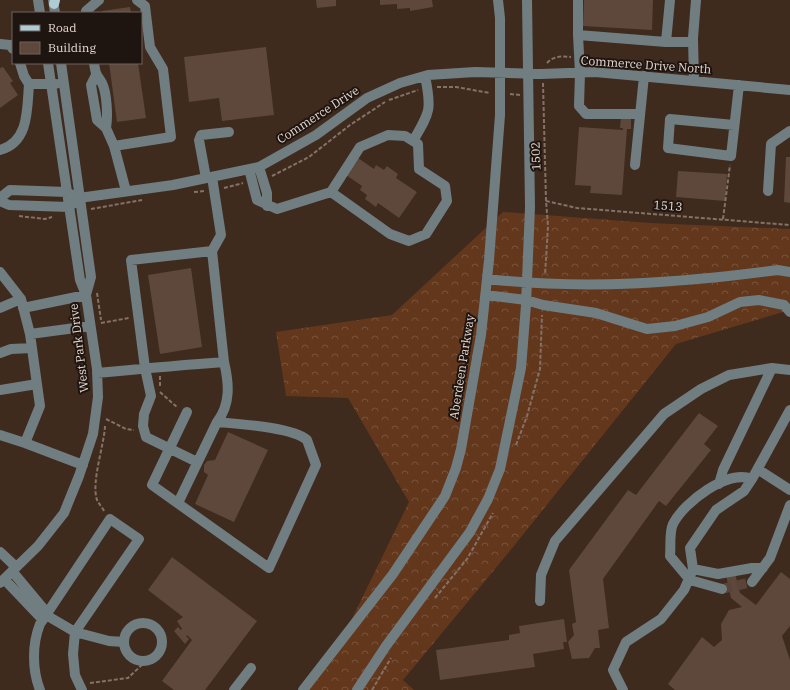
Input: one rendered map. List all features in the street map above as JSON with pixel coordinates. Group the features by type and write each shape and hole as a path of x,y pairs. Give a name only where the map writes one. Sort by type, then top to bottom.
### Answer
{"street":[{"path":"38,0 40,12"},
{"path":"86,12 99,0"},
{"path":"114,146 171,137 167,87 163,69 150,47 145,6 137,0"},
{"name":"Aberdeen Parkway","path":"303,690 393,574 445,496 462,449 481,335 486,295 500,115 498,0"},
{"path":"357,690 386,646 470,532 488,499 500,468 513,413 521,368 527,283 530,207 527,0"},
{"path":"578,0 580,73 579,106 586,114 639,114"},
{"path":"666,42 670,0"},
{"path":"694,80 693,42 696,0"},
{"path":"578,36 666,42 693,42"},
{"path":"0,44 10,45 12,47"},
{"path":"0,150 9,148 21,135 27,119 29,84 24,76 20,64"},
{"name":"West Park Drive","path":"2,581 38,546 64,513 83,465 93,434 98,397 97,373 86,295 80,280 48,64"},
{"name":"West Park Drive","path":"61,64 90,277 86,295"},
{"path":"94,64 96,76 91,85 97,120 106,128 114,146 126,191"},
{"name":"Commerce Drive","path":"80,198 173,185 254,168 316,135 367,98 400,83 425,76 475,72 500,73"},
{"name":"Commerce Drive North","path":"500,73 580,73 644,76 790,90"},
{"path":"413,141 428,116 430,103 425,76"},
{"path":"635,165 644,76"},
{"path":"29,84 51,84 64,82"},
{"path":"734,125 670,119 668,148 731,156 739,85"},
{"path":"768,191 771,144 790,131"},
{"path":"178,503 217,422 224,414 228,402 227,376 224,362 212,251 221,235 199,140 201,135 229,132"},
{"path":"254,168 257,200 267,206 277,209 331,192 360,147 388,135 405,136 418,144 419,169 445,186 447,200 426,234 409,241 390,234 331,192"},
{"path":"0,198 10,190 66,192 80,198 69,207 9,205 0,202"},
{"path":"197,462 146,436 143,427 144,414 151,396 145,368 131,260 212,251"},
{"path":"487,279 544,284 649,283 732,276 778,270 790,272"},
{"path":"0,272 22,304 30,334 40,406 25,442"},
{"path":"0,308 86,295"},
{"path":"486,295 526,300 543,305 596,313 647,329 675,326 708,317 740,302 746,301 759,300 784,305 790,312"},
{"path":"30,334 90,326"},
{"path":"0,353 11,349 32,348"},
{"path":"97,373 224,362"},
{"path":"540,601 541,575 555,541 664,414 701,390 729,376 772,368 790,370"},
{"path":"719,484 722,470 772,368"},
{"path":"0,390 37,384"},
{"path":"623,690 613,670 626,642 661,619 674,604 690,580 693,568 690,548 716,510 744,491 759,470 767,451 790,410"},
{"path":"188,412 152,485 269,568 316,465 307,440 297,434 264,427 217,422"},
{"path":"0,435 25,442 83,465"},
{"path":"759,470 789,486"},
{"path":"722,589 690,580 670,556 673,525 696,496 711,487 744,476 752,479"},
{"path":"752,582 770,558 790,505"},
{"path":"40,690 36,680 34,650 35,636 45,616 110,519 139,539 75,632 73,654 75,675 81,688"},
{"path":"0,552 14,569 45,616"},
{"path":"693,568 718,574 752,568 763,568"},
{"path":"2,581 45,616 75,632 109,641 124,642"},
{"path":"143,623 154,627 161,636 161,649 153,658 146,661 134,658 129,654 124,642 128,631 138,624 143,623"},
{"path":"234,690 251,668"}],"path":[{"path":"541,74 551,59 558,57 579,58"},
{"name":"1502","path":"541,74 543,88 548,226 544,284"},
{"path":"723,219 731,156"},
{"name":"1513","path":"546,201 577,208 790,225"},
{"path":"101,323 139,315"},
{"path":"159,367 160,393 173,404 188,412"},
{"path":"106,419 132,430 143,427"},
{"path":"81,688 84,684 128,678 146,661"}],"green space":[{"path":"503,212 650,223 790,229 790,310 676,344 509,552 403,680 414,690 302,690 344,635 409,502 348,398 286,396 276,332 392,315"}],"building":[{"path":"316,0 336,0 336,6 317,8"},
{"path":"380,0 432,0 433,7 410,11 410,8 397,9 397,4 380,5"},
{"path":"584,0 653,0 652,30 583,26"},
{"path":"130,7 131,12 102,12"},
{"path":"266,47 274,115 222,121 219,98 189,102 184,57"},
{"path":"109,64 138,64 146,118 117,122"},
{"path":"3,67 13,81 10,83 18,95 0,108 0,68"},
{"path":"621,117 631,118 631,129 627,129 622,195 590,193 591,186 575,185 579,127 623,130 623,128 620,128"},
{"path":"786,157 790,157 790,203 784,202"},
{"path":"358,158 374,169 376,165 384,170 387,166 398,174 396,178 417,192 399,218 378,203 376,207 365,199 367,195 360,190 362,186 346,175"},
{"path":"678,171 727,174 725,201 676,197"},
{"path":"191,268 202,347 160,354 148,275"},
{"path":"699,413 718,426 704,444 711,450 666,506 659,501 603,579 609,628 598,630 600,648 595,648 589,658 572,659 568,642 574,635 572,624 576,622 569,570 628,490 636,495"},
{"path":"228,432 268,450 234,522 195,504 208,475 204,472 204,465 207,461 215,460"},
{"path":"172,557 257,621 205,690 174,690 162,681 192,640 187,635 186,636 189,639 185,644 174,631 178,627 181,630 182,629 177,621 183,617 148,590"},
{"path":"781,572 790,579 790,626 782,636 790,660 790,690 675,690 668,684 702,637 714,647 722,640 721,624 729,610 742,607 731,598 726,575 735,573 740,593 756,605"},
{"path":"564,619 567,642 563,642 564,649 533,654 535,667 440,680 436,650 509,640 509,635 520,633 519,626"}],"tunnel":[{"path":"722,589 752,582"}]}
